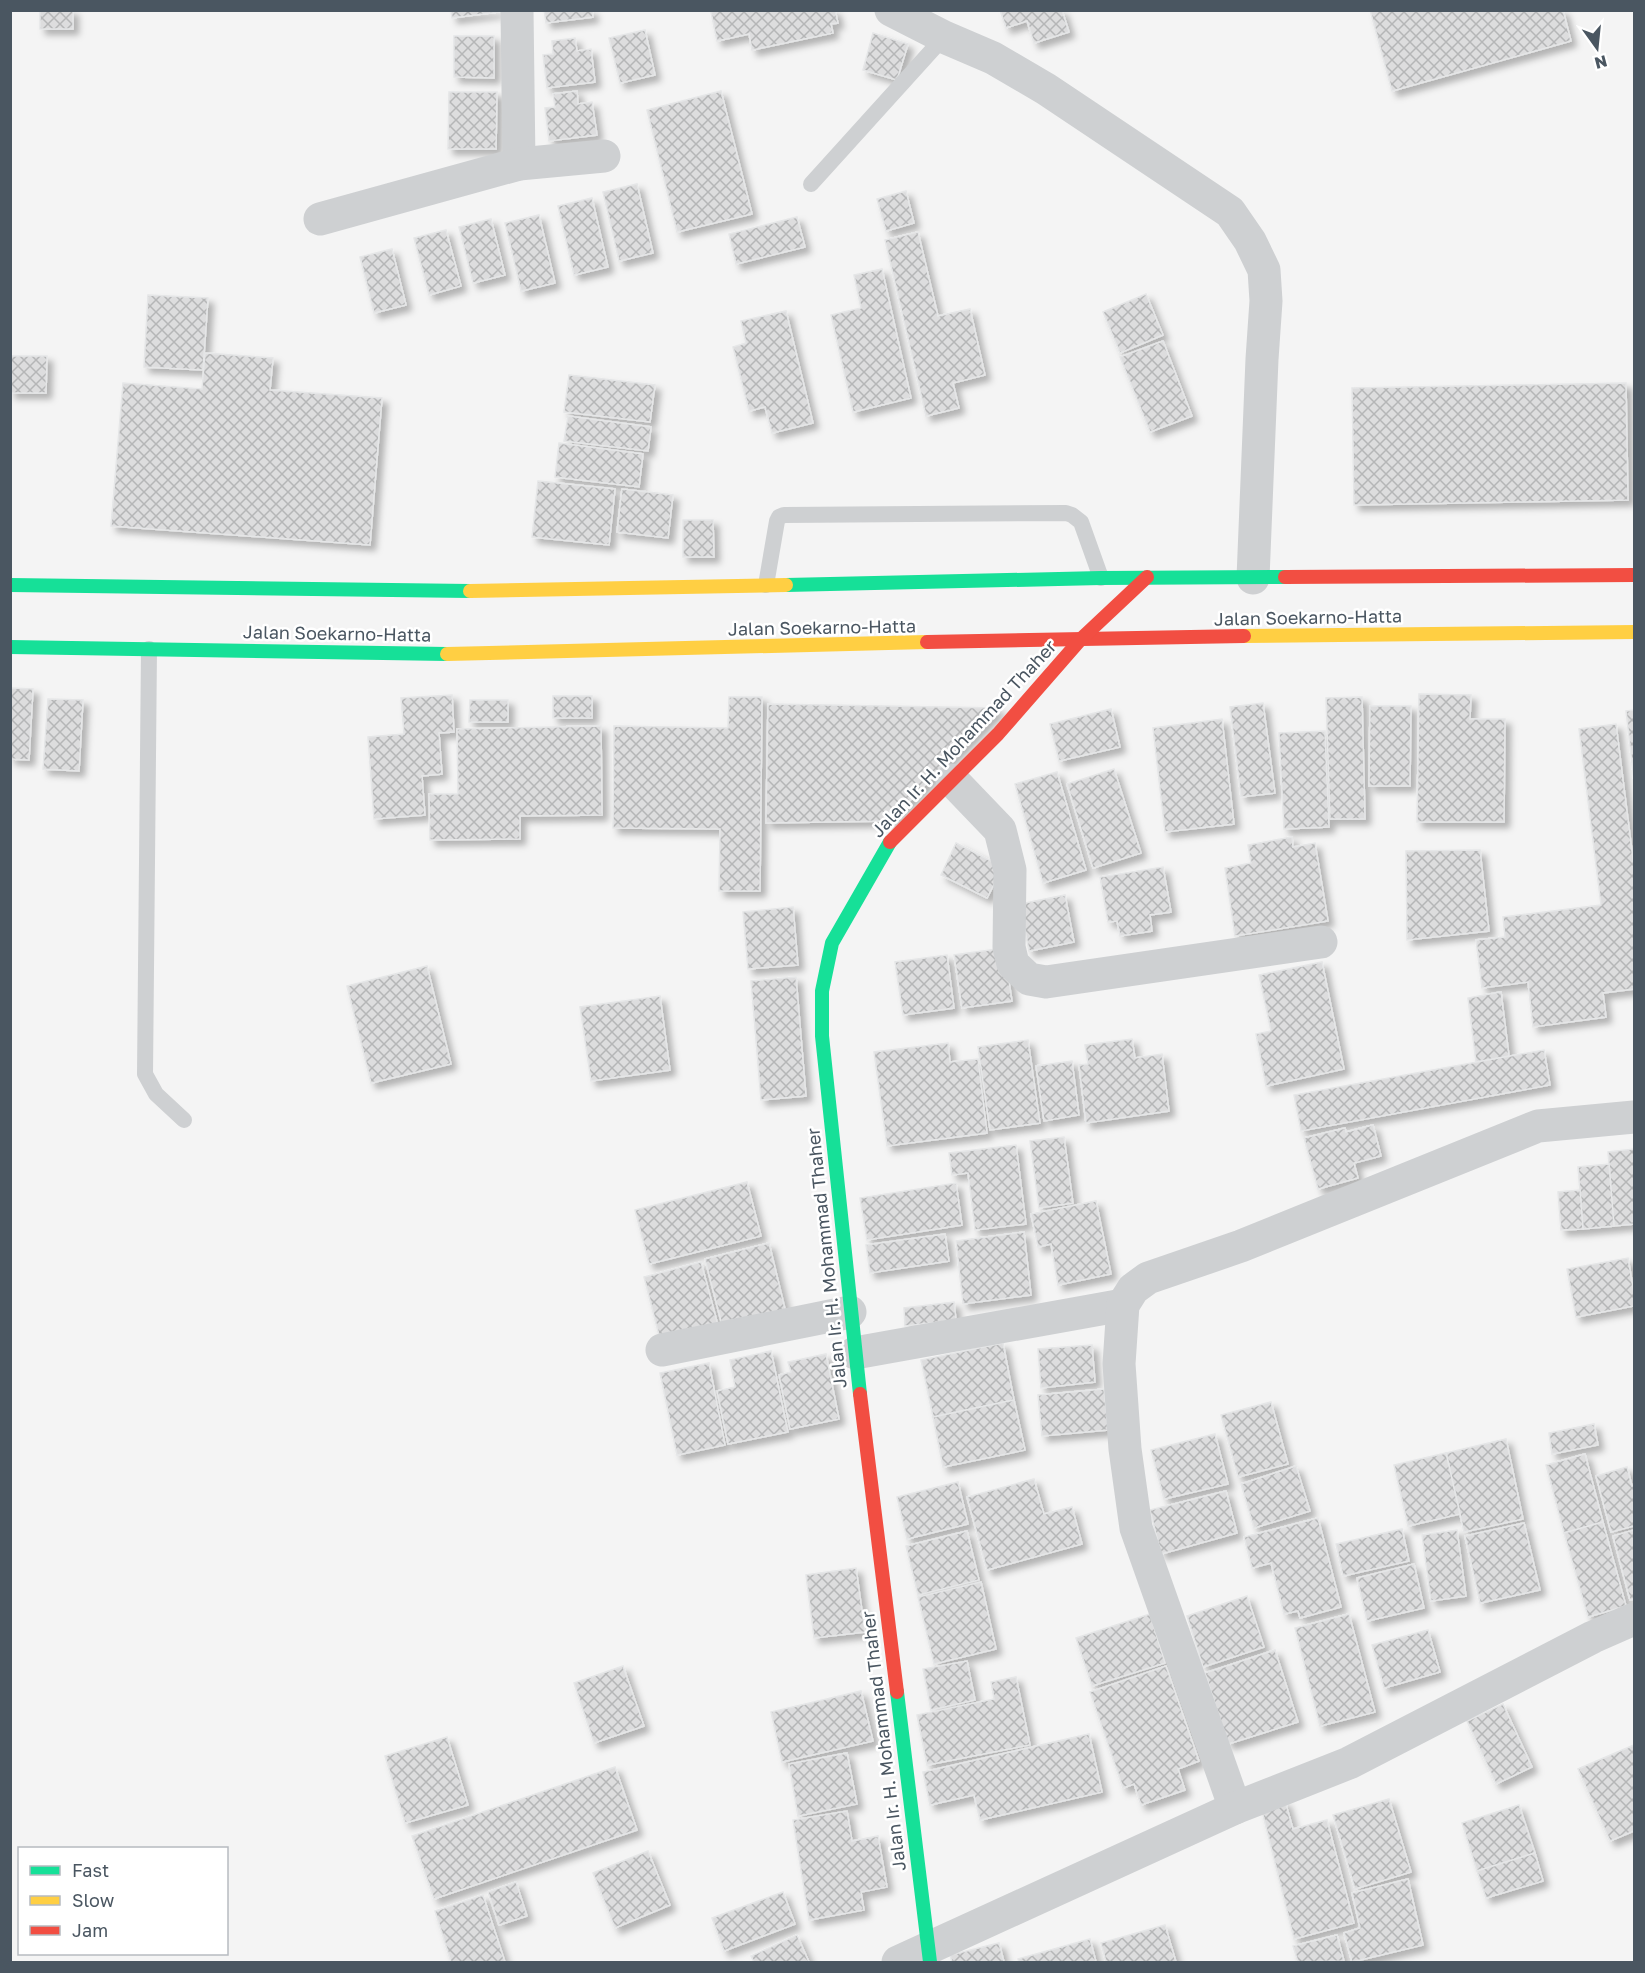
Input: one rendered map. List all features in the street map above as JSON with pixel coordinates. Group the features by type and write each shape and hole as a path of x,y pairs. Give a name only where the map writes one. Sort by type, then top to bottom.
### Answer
{"main road":[{"path":"10,585 485,591 1147,577 1635,575"},
{"name":"Jalan Ir. H. Mohammad Thaher","path":"928,1955 850,1312 822,1036 822,991 832,944 890,841 998,734 1081,639 1147,577"},
{"name":"Jalan Soekarno-Hatta","path":"10,647 446,654 1163,637 1635,632"}],"street":[{"path":"517,10 519,164"},
{"path":"891,10 944,38 993,58 1056,95 1230,213 1250,241 1264,270 1266,301 1253,578"},
{"path":"320,219 519,164 604,156"},
{"path":"951,780 1000,830 1010,870 1009,947 1013,964 1029,979 1046,982 1321,942"},
{"path":"1235,1808 1185,1660 1136,1528 1125,1449 1119,1364 1123,1305 1133,1289 1148,1278 1241,1246 1538,1126 1635,1117"},
{"path":"855,1353 1123,1305"},
{"path":"662,1350 850,1312"},
{"path":"898,1962 928,1955 1235,1808 1349,1763 1593,1637 1635,1618"}],"lane":[{"path":"811,184 944,38"},
{"path":"766,585 777,521 784,515 1065,513 1081,522 1101,578"},
{"path":"148,649 145,1074 156,1094 184,1120"}],"building":[{"path":"40,10 73,10 73,29 40,29"},
{"path":"451,10 498,10 499,12 452,18"},
{"path":"544,10 592,10 593,17 546,23"},
{"path":"719,10 835,10 838,23 831,24 833,33 752,50 749,34 717,41 711,12"},
{"path":"1000,10 1062,10 1069,32 1034,43 1027,21 1006,28"},
{"path":"1370,10 1563,10 1571,41 1392,91"},
{"path":"645,30 655,75 620,83 609,38"},
{"path":"873,33 908,44 897,80 863,70"},
{"path":"454,36 494,36 494,78 454,77"},
{"path":"575,38 577,51 591,49 595,82 547,88 543,55 553,54 552,41"},
{"path":"577,91 578,104 592,102 597,135 549,141 545,108 555,107 553,94"},
{"path":"721,91 752,214 677,232 647,110"},
{"path":"449,92 497,92 496,149 448,149"},
{"path":"637,184 653,253 619,261 603,192"},
{"path":"906,191 914,223 886,231 877,199"},
{"path":"592,198 608,267 574,275 558,206"},
{"path":"539,215 555,283 521,291 505,223"},
{"path":"797,217 805,247 736,264 729,234"},
{"path":"491,219 505,275 473,283 459,227"},
{"path":"446,230 461,286 429,295 414,238"},
{"path":"918,232 938,316 970,309 985,375 953,383 959,408 926,416 885,240"},
{"path":"392,249 406,305 374,313 360,257"},
{"path":"882,269 911,398 853,412 831,315 861,308 854,275"},
{"path":"1146,294 1163,335 1120,353 1103,312"},
{"path":"148,295 208,298 203,370 144,367"},
{"path":"786,311 813,423 772,433 765,407 749,411 733,347 746,343 741,321"},
{"path":"1163,341 1192,416 1150,432 1120,357"},
{"path":"205,353 273,358 270,390 382,398 370,545 111,526 123,383 202,389"},
{"path":"11,356 47,356 46,393 10,393"},
{"path":"569,375 655,385 650,422 564,412"},
{"path":"1626,383 1628,500 1354,505 1352,388"},
{"path":"568,416 651,427 648,451 564,441"},
{"path":"559,443 643,454 639,487 555,477"},
{"path":"538,481 615,489 609,545 532,537"},
{"path":"622,489 673,495 668,538 617,532"},
{"path":"683,520 713,520 714,557 683,557"},
{"path":"10,688 33,689 29,760 10,759"},
{"path":"1419,694 1471,695 1470,719 1505,719 1504,822 1417,822"},
{"path":"452,695 454,732 439,733 442,774 422,776 425,815 374,819 368,737 404,734 401,698"},
{"path":"553,696 592,696 592,718 553,718"},
{"path":"729,697 762,697 760,891 719,891 720,829 613,828 614,726 728,728"},
{"path":"1362,697 1365,819 1330,819 1326,698"},
{"path":"48,699 83,700 79,771 43,769"},
{"path":"470,700 508,700 508,722 469,722"},
{"path":"1263,703 1275,793 1241,797 1230,707"},
{"path":"768,704 1000,708 890,821 766,823"},
{"path":"1370,706 1411,706 1410,786 1369,786"},
{"path":"1111,709 1120,747 1059,761 1050,724"},
{"path":"1634,710 1634,781 1626,711"},
{"path":"1222,719 1234,824 1165,832 1153,728"},
{"path":"1616,724 1634,867 1634,989 1603,993 1606,1017 1533,1027 1528,982 1482,988 1476,940 1505,937 1503,917 1601,905 1579,729"},
{"path":"601,726 602,815 520,816 520,839 430,840 429,794 458,794 457,729"},
{"path":"1325,731 1329,827 1284,829 1279,733"},
{"path":"1114,769 1141,853 1093,868 1067,784"},
{"path":"1057,772 1086,870 1043,883 1015,784"},
{"path":"1292,837 1293,847 1315,843 1328,921 1235,936 1225,868 1251,863 1248,845"},
{"path":"956,843 1003,867 987,898 941,875"},
{"path":"1480,850 1489,931 1407,940 1406,851"},
{"path":"1163,867 1171,912 1150,915 1152,931 1120,936 1117,921 1108,922 1100,877"},
{"path":"1065,895 1074,942 1029,951 1020,904"},
{"path":"793,907 798,965 748,969 743,912"},
{"path":"1004,948 1012,1001 962,1008 954,955"},
{"path":"947,955 954,1008 903,1015 895,962"},
{"path":"1322,962 1344,1069 1266,1086 1256,1034 1271,1031 1259,975"},
{"path":"427,966 451,1064 371,1083 347,986"},
{"path":"796,977 806,1096 761,1100 751,981"},
{"path":"1501,992 1509,1056 1476,1062 1468,998"},
{"path":"660,996 670,1070 591,1081 580,1007"},
{"path":"1132,1039 1135,1058 1162,1054 1169,1111 1086,1123 1079,1065 1088,1064 1085,1045"},
{"path":"1028,1040 1040,1123 990,1130 978,1047"},
{"path":"948,1043 950,1062 978,1059 987,1133 887,1146 874,1052"},
{"path":"1544,1050 1550,1085 1301,1131 1294,1095"},
{"path":"1072,1061 1079,1115 1044,1121 1036,1066"},
{"path":"1373,1125 1381,1156 1354,1163 1358,1178 1318,1189 1304,1138 1345,1128 1346,1132"},
{"path":"1064,1137 1073,1203 1039,1208 1030,1141"},
{"path":"1016,1145 1026,1224 975,1230 968,1173 952,1175 949,1153"},
{"path":"1634,1149 1634,1224 1614,1226 1608,1152"},
{"path":"1609,1164 1614,1226 1583,1229 1578,1167"},
{"path":"747,1182 761,1236 649,1264 635,1210"},
{"path":"956,1183 962,1225 867,1240 860,1198"},
{"path":"1580,1190 1583,1229 1561,1230 1558,1192"},
{"path":"1096,1201 1111,1274 1058,1285 1051,1244 1038,1247 1031,1214"},
{"path":"1024,1232 1031,1295 963,1304 956,1241"},
{"path":"945,1234 949,1261 870,1273 866,1245"},
{"path":"769,1243 786,1313 723,1329 705,1259"},
{"path":"1628,1258 1634,1306 1576,1317 1567,1269"},
{"path":"701,1262 719,1329 661,1343 644,1277"},
{"path":"954,1302 956,1320 905,1326 904,1308"},
{"path":"1003,1343 1014,1400 933,1417 921,1360"},
{"path":"1092,1345 1095,1382 1041,1388 1038,1349"},
{"path":"771,1351 788,1432 728,1444 717,1391 735,1387 730,1360"},
{"path":"826,1354 839,1419 790,1429 779,1375 791,1372 788,1362"},
{"path":"709,1363 725,1445 677,1455 660,1373"},
{"path":"1104,1389 1108,1430 1042,1436 1038,1395"},
{"path":"1014,1400 1025,1450 943,1467 933,1417"},
{"path":"1271,1402 1288,1464 1238,1477 1221,1415"},
{"path":"1594,1424 1598,1445 1552,1454 1549,1433"},
{"path":"1215,1434 1228,1484 1164,1499 1151,1450"},
{"path":"1506,1439 1523,1519 1464,1532 1446,1453"},
{"path":"1446,1453 1460,1514 1408,1526 1394,1465"},
{"path":"1585,1454 1603,1522 1564,1533 1546,1465"},
{"path":"1296,1466 1310,1511 1254,1528 1241,1484"},
{"path":"1627,1467 1632,1486 1634,1485 1634,1526 1611,1532 1596,1476"},
{"path":"1034,1479 1044,1514 1072,1507 1082,1544 987,1570 967,1497"},
{"path":"958,1482 968,1524 907,1539 897,1497"},
{"path":"1226,1491 1237,1533 1161,1554 1150,1510"},
{"path":"1318,1518 1341,1607 1300,1618 1298,1611 1284,1614 1271,1563 1252,1568 1244,1537"},
{"path":"1603,1522 1626,1606 1588,1617 1564,1533"},
{"path":"1524,1523 1540,1590 1480,1603 1465,1536"},
{"path":"1402,1529 1409,1561 1343,1576 1336,1544"},
{"path":"1457,1530 1466,1596 1431,1601 1422,1535"},
{"path":"1634,1530 1634,1599 1630,1600 1613,1536"},
{"path":"967,1531 979,1580 918,1595 906,1546"},
{"path":"1414,1564 1424,1608 1367,1621 1357,1578"},
{"path":"856,1568 865,1632 814,1638 806,1575"},
{"path":"981,1582 996,1649 934,1664 918,1597"},
{"path":"1247,1596 1264,1647 1203,1667 1187,1616"},
{"path":"1150,1614 1165,1663 1092,1686 1076,1638"},
{"path":"1349,1614 1375,1712 1320,1726 1295,1628"},
{"path":"1428,1630 1440,1672 1384,1688 1372,1645"},
{"path":"1275,1650 1298,1722 1228,1744 1205,1673"},
{"path":"967,1661 975,1700 931,1710 923,1669"},
{"path":"623,1666 644,1726 594,1743 574,1683"},
{"path":"1166,1666 1199,1761 1178,1769 1185,1790 1141,1805 1134,1784 1123,1788 1090,1692"},
{"path":"1016,1677 1030,1745 927,1765 917,1715 994,1699 991,1682"},
{"path":"861,1691 873,1741 782,1762 771,1712"},
{"path":"1503,1704 1532,1767 1496,1784 1467,1721"},
{"path":"1089,1734 1102,1792 980,1820 974,1795 930,1805 923,1772"},
{"path":"447,1737 468,1805 405,1823 385,1756"},
{"path":"1634,1745 1634,1831 1610,1841 1578,1769"},
{"path":"847,1753 857,1804 798,1816 789,1764"},
{"path":"615,1767 637,1830 434,1899 412,1836"},
{"path":"1389,1799 1411,1872 1355,1889 1333,1815"},
{"path":"1285,1801 1293,1829 1327,1820 1354,1923 1294,1939 1261,1807"},
{"path":"1519,1805 1535,1853 1477,1871 1462,1823"},
{"path":"847,1811 852,1841 878,1836 887,1887 861,1892 864,1910 809,1920 793,1820"},
{"path":"648,1851 670,1905 615,1928 593,1873"},
{"path":"1535,1853 1543,1881 1486,1898 1477,1871"},
{"path":"1408,1879 1423,1945 1352,1962 1344,1933 1360,1928 1352,1893"},
{"path":"516,1882 527,1916 499,1925 488,1892"},
{"path":"783,1892 795,1924 724,1951 712,1918"},
{"path":"483,1895 505,1962 451,1962 435,1911"},
{"path":"1165,1925 1176,1962 1106,1962 1101,1943"},
{"path":"797,1935 809,1962 754,1962 751,1956"},
{"path":"1337,1935 1344,1961 1298,1962 1293,1946"},
{"path":"1090,1939 1096,1962 1019,1962 1018,1959"},
{"path":"999,1943 1004,1962 952,1962 950,1955"}],"traffic: fast":[{"path":"786,585 1101,578 1285,577"},
{"path":"10,585 470,591"},
{"path":"10,647 447,654"},
{"path":"860,1394 822,1036 822,991 832,943 890,842"},
{"path":"897,1692 930,1962"}],"traffic: slow":[{"path":"470,591 786,585"},
{"path":"1244,636 1634,632"},
{"path":"447,654 927,642"}],"traffic: jam":[{"path":"1285,577 1634,575"},
{"path":"890,842 998,734 1081,639 1147,577"},
{"path":"927,642 1244,636"},
{"path":"860,1394 897,1692"}]}
